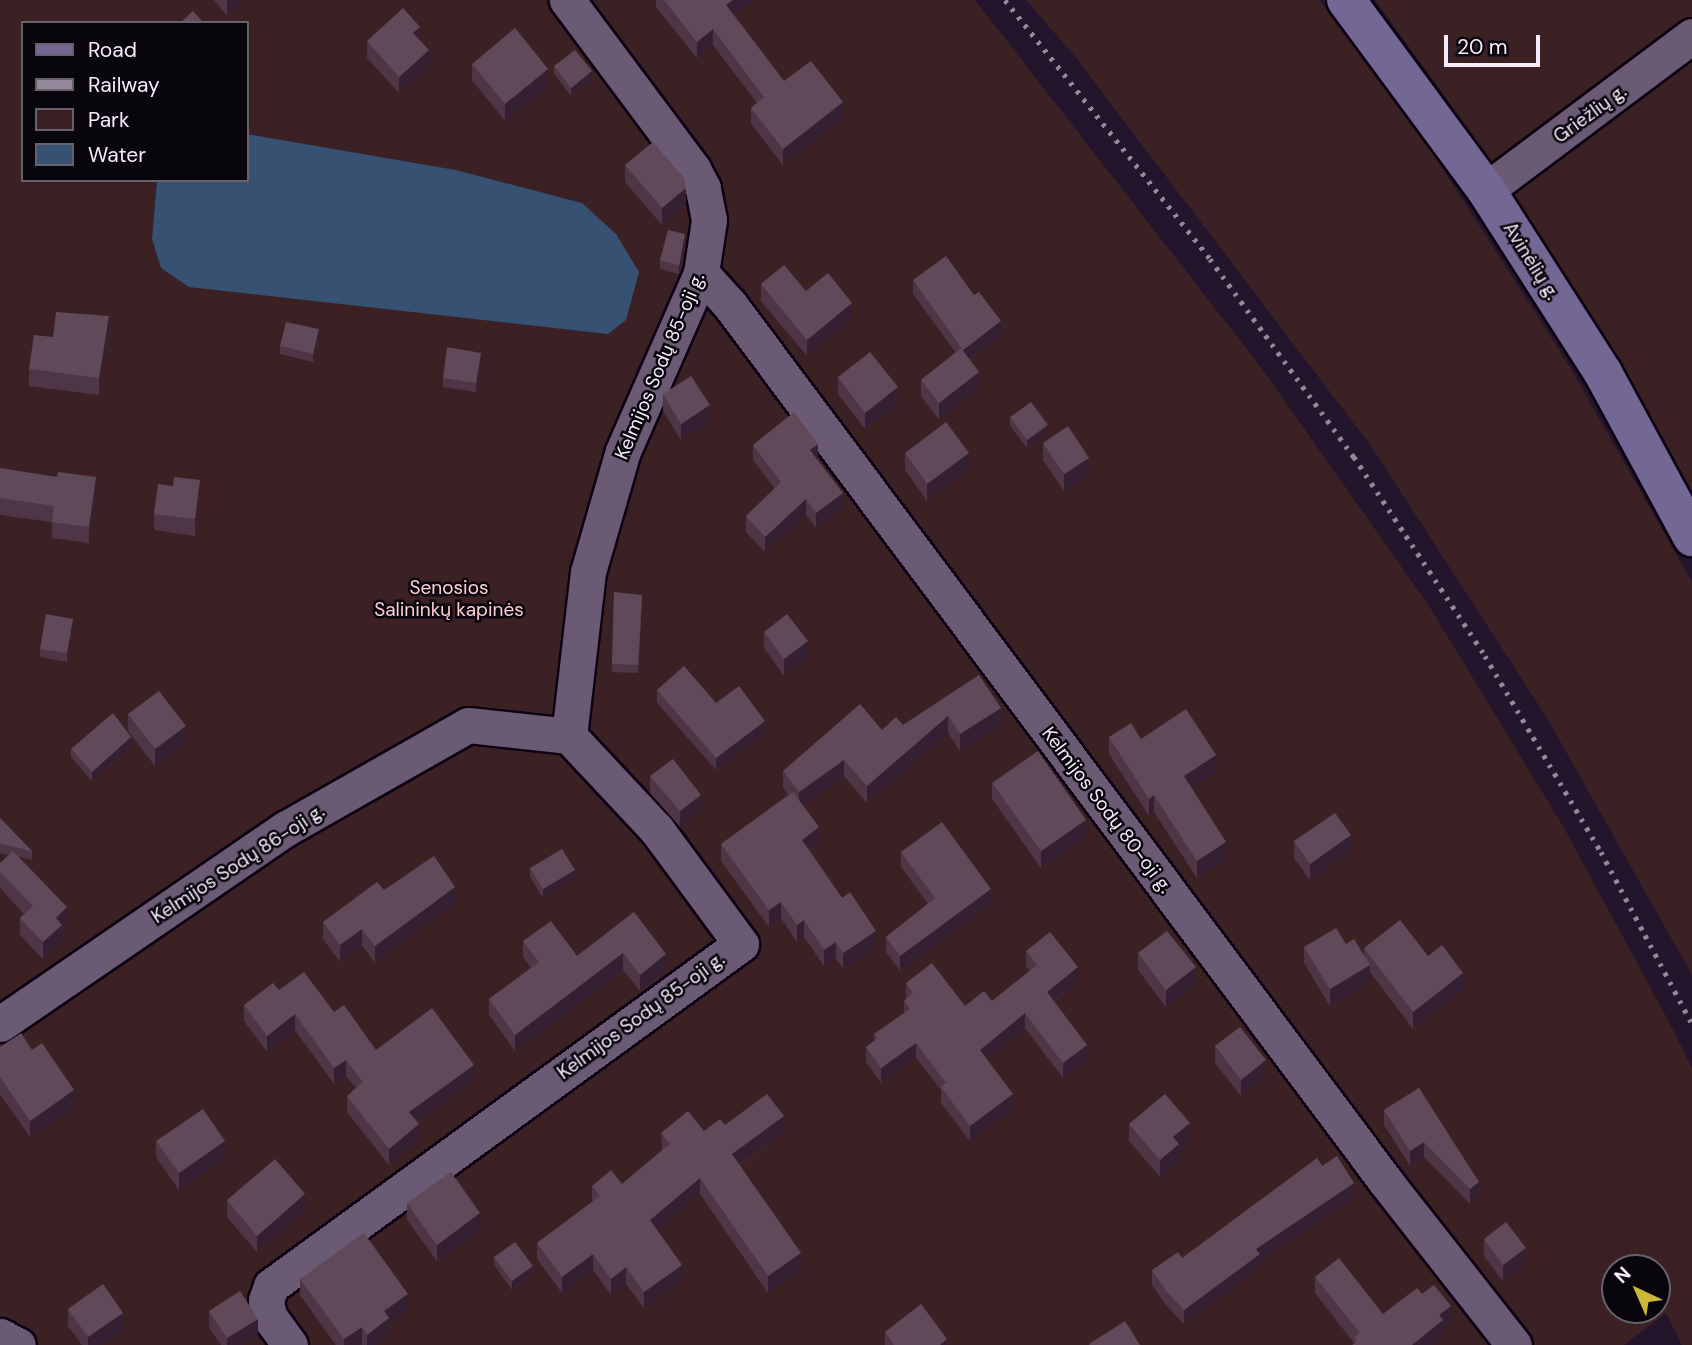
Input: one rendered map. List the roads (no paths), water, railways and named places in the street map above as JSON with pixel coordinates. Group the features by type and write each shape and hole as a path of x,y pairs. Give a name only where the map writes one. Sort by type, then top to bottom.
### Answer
{"main road":[{"name":"Avinėlių g.","path":"1346,0 1486,190 1603,373 1692,537"}],"street":[{"name":"Kelmijos Sodų 85-oji g.","path":"290,1345 269,1316 266,1300 271,1286 741,944 657,830 569,736 588,572 622,451 701,273 709,220 703,188 567,0"},
{"name":"Griežlių g.","path":"1486,190 1692,36"},
{"name":"Kelmijos Sodų 80-oji g.","path":"701,273 730,305 1377,1171 1514,1345"},
{"name":"Kelmijos Sodų 86-oji g.","path":"0,1024 285,829 468,725 569,736"},
{"path":"0,1336 18,1345"}],"water":[{"path":"248,134 456,170 582,203 616,234 639,272 626,320 608,334 189,287 161,268 152,239 157,182 248,182"}],"railway":[{"path":"1005,0 1210,259 1354,457 1485,656 1601,852 1692,1024"}],"park label":[{"name":"Senosios Salininkų kapinės","path":"449,599"}]}
